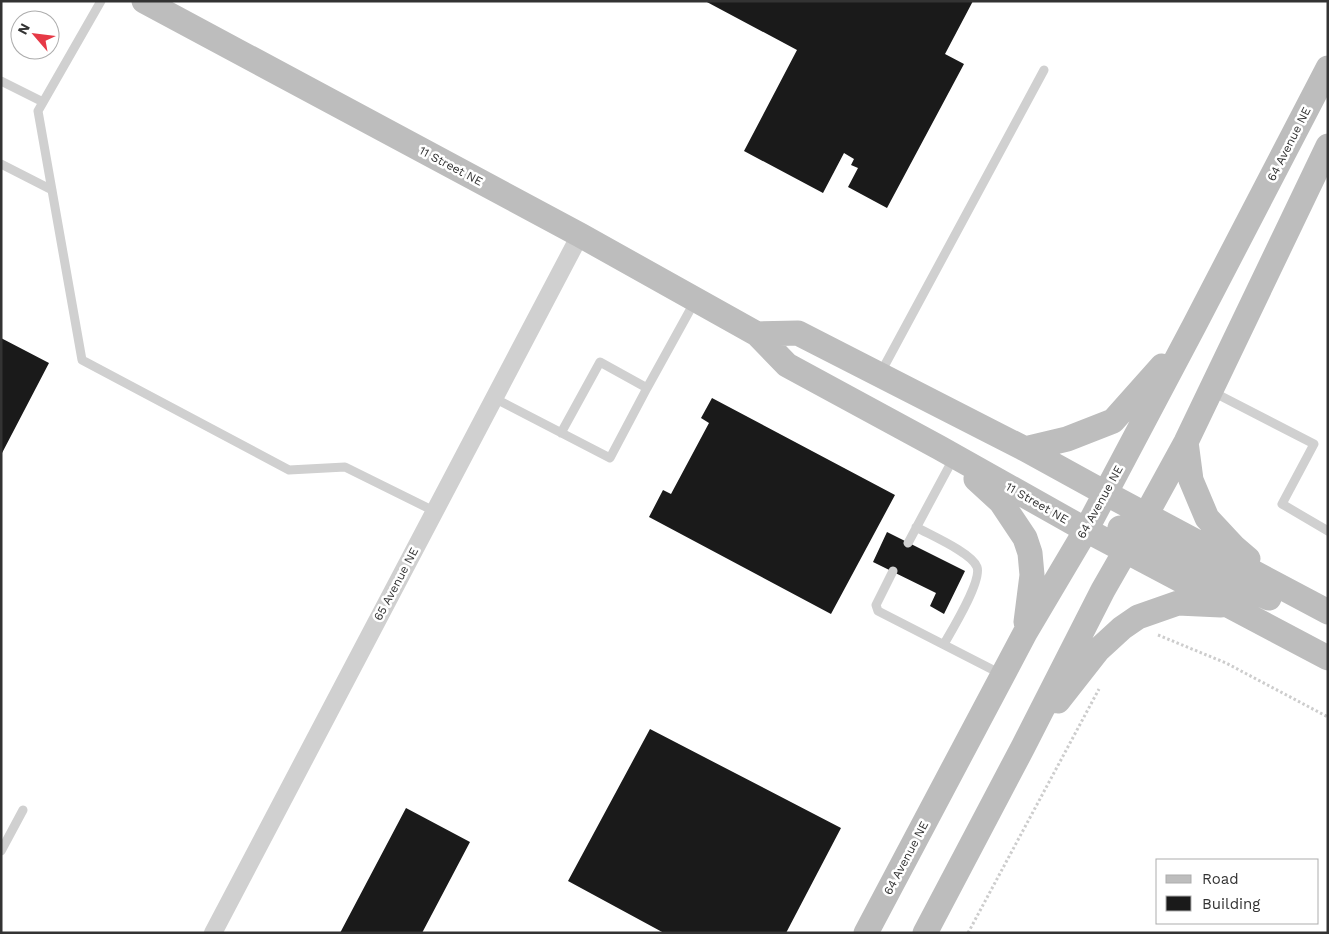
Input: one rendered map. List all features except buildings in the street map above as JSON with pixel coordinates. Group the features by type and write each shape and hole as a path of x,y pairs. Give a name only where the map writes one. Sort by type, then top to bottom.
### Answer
{"street":[{"name":"11 Street NE","path":"144,1 580,235 757,334 788,366 1086,530"},
{"name":"64 Avenue NE","path":"866,933 1025,633 1086,530 1328,68"},
{"path":"925,933 1103,590 1186,442 1328,146"},
{"name":"65 Avenue NE","path":"213,933 580,235"},
{"path":"1026,449 1067,439 1113,421 1152,378 1194,326"},
{"path":"757,334 798,333 1026,449 1105,493 1136,533 1228,605 1328,658"},
{"path":"1186,442 1191,480 1207,518 1234,547 1280,586"},
{"path":"947,453 1001,502 1025,538 1030,553 1032,575 1025,633"},
{"path":"1086,530 1118,527 1136,533 1280,586 1328,612"},
{"path":"1136,533 1154,542 1161,549 1328,624"},
{"path":"1023,747 1098,650 1138,616 1178,603 1228,605"}],"lane":[{"path":"101,1 38,111 82,360 290,470 345,467 434,511"},
{"path":"880,375 1044,70"},
{"path":"1,81 43,102"},
{"path":"1,164 52,190"},
{"path":"494,398 610,458 696,300"},
{"path":"561,433 600,362 647,388"},
{"path":"1211,391 1314,444 1282,504 1328,531"},
{"path":"908,543 947,453"},
{"path":"916,527 964,553 978,568 976,580 966,604 944,644"},
{"path":"893,571 876,605 878,610 1003,675"},
{"path":"1,851 23,810"}],"path":[{"path":"1152,633 1226,663 1328,717"},
{"path":"968,933 1101,685"}]}
